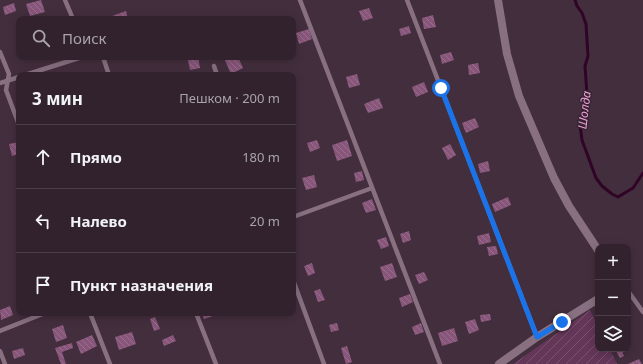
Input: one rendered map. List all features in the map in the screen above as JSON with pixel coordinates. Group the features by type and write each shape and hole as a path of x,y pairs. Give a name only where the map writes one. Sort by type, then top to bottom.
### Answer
{"street":[{"path":"498,0 507,54 519,96 558,185 569,206 595,245"},
{"path":"499,364 537,337 595,301"}],"lane":[{"path":"65,0 72,16"},
{"path":"300,0 440,364"},
{"path":"407,0 537,337"},
{"path":"0,52 9,74 6,90 16,117"},
{"path":"34,72 72,60"},
{"path":"104,60 108,72"},
{"path":"214,66 216,72"},
{"path":"0,84 16,78"},
{"path":"296,216 372,188"},
{"path":"296,288 324,364"},
{"path":"631,295 643,312"},
{"path":"0,331 38,316"},
{"path":"91,316 110,364"},
{"path":"197,316 216,364"},
{"path":"0,351 5,364"}],"shaded area":[{"path":"590,310 595,320 595,352 611,352 617,364 513,364"}],"building":[{"path":"41,0 45,12 30,16 26,4"},
{"path":"14,3 16,11 5,15 3,7"},
{"path":"369,8 373,18 363,21 359,11"},
{"path":"126,11 127,16 112,16"},
{"path":"433,15 436,27 424,29 422,18"},
{"path":"409,26 411,33 401,36 399,29"},
{"path":"309,29 312,39 299,44 296,33"},
{"path":"451,52 454,60 442,64 440,55"},
{"path":"188,60 199,60 200,68 190,70"},
{"path":"225,60 239,60 243,68 235,72 230,72"},
{"path":"478,63 480,73 469,75 468,65"},
{"path":"357,74 360,85 349,88 346,77"},
{"path":"424,82 428,92 416,97 412,87"},
{"path":"379,98 383,108 368,113 364,104"},
{"path":"475,118 479,127 466,133 462,123"},
{"path":"317,140 320,148 310,152 307,143"},
{"path":"347,140 352,156 337,161 332,145"},
{"path":"16,143 16,155 12,156 9,144"},
{"path":"450,144 456,155 448,160 442,148"},
{"path":"488,161 490,171 480,173 478,164"},
{"path":"362,171 364,180 356,182 354,173"},
{"path":"314,175 317,187 306,190 302,178"},
{"path":"508,197 511,205 495,212 492,204"},
{"path":"372,199 376,210 366,213 362,203"},
{"path":"409,231 411,240 403,243 400,234"},
{"path":"489,233 491,242 479,245 477,236"},
{"path":"386,237 389,246 381,249 377,240"},
{"path":"496,246 498,254 489,256 487,247"},
{"path":"312,263 315,273 308,276 304,266"},
{"path":"392,263 397,277 385,281 380,267"},
{"path":"424,272 428,280 419,284 415,275"},
{"path":"320,289 325,300 318,302 314,291"},
{"path":"410,294 413,302 402,307 399,298"},
{"path":"10,306 13,315 1,320 0,310"},
{"path":"490,314 491,320 481,322 480,315"},
{"path":"203,316 213,316 204,319"},
{"path":"155,317 160,329 154,331 150,319"},
{"path":"475,319 479,330 469,334 465,322"},
{"path":"337,323 339,330 331,332 329,325"},
{"path":"421,323 424,332 415,335 412,327"},
{"path":"63,325 67,338 56,342 52,329"},
{"path":"454,328 458,341 442,346 438,333"},
{"path":"132,332 136,344 119,350 115,337"},
{"path":"92,335 97,346 81,354 76,342"},
{"path":"173,335 176,341 164,346 162,340"},
{"path":"72,343 73,348 62,352 66,364 61,364 55,348"},
{"path":"347,346 352,362 346,364 341,348"},
{"path":"23,348 25,355 14,359 12,351"},
{"path":"617,352 622,352 624,356 620,358"},
{"path":"639,359 642,364 628,364"}],"waterway":[{"name":"Шолда","path":"575,0 586,24 588,56 585,66 587,95 580,125 582,140 596,178 602,186 618,197 633,188 643,173"}],"route":[{"path":"441,88 537,337 562,322"}]}
